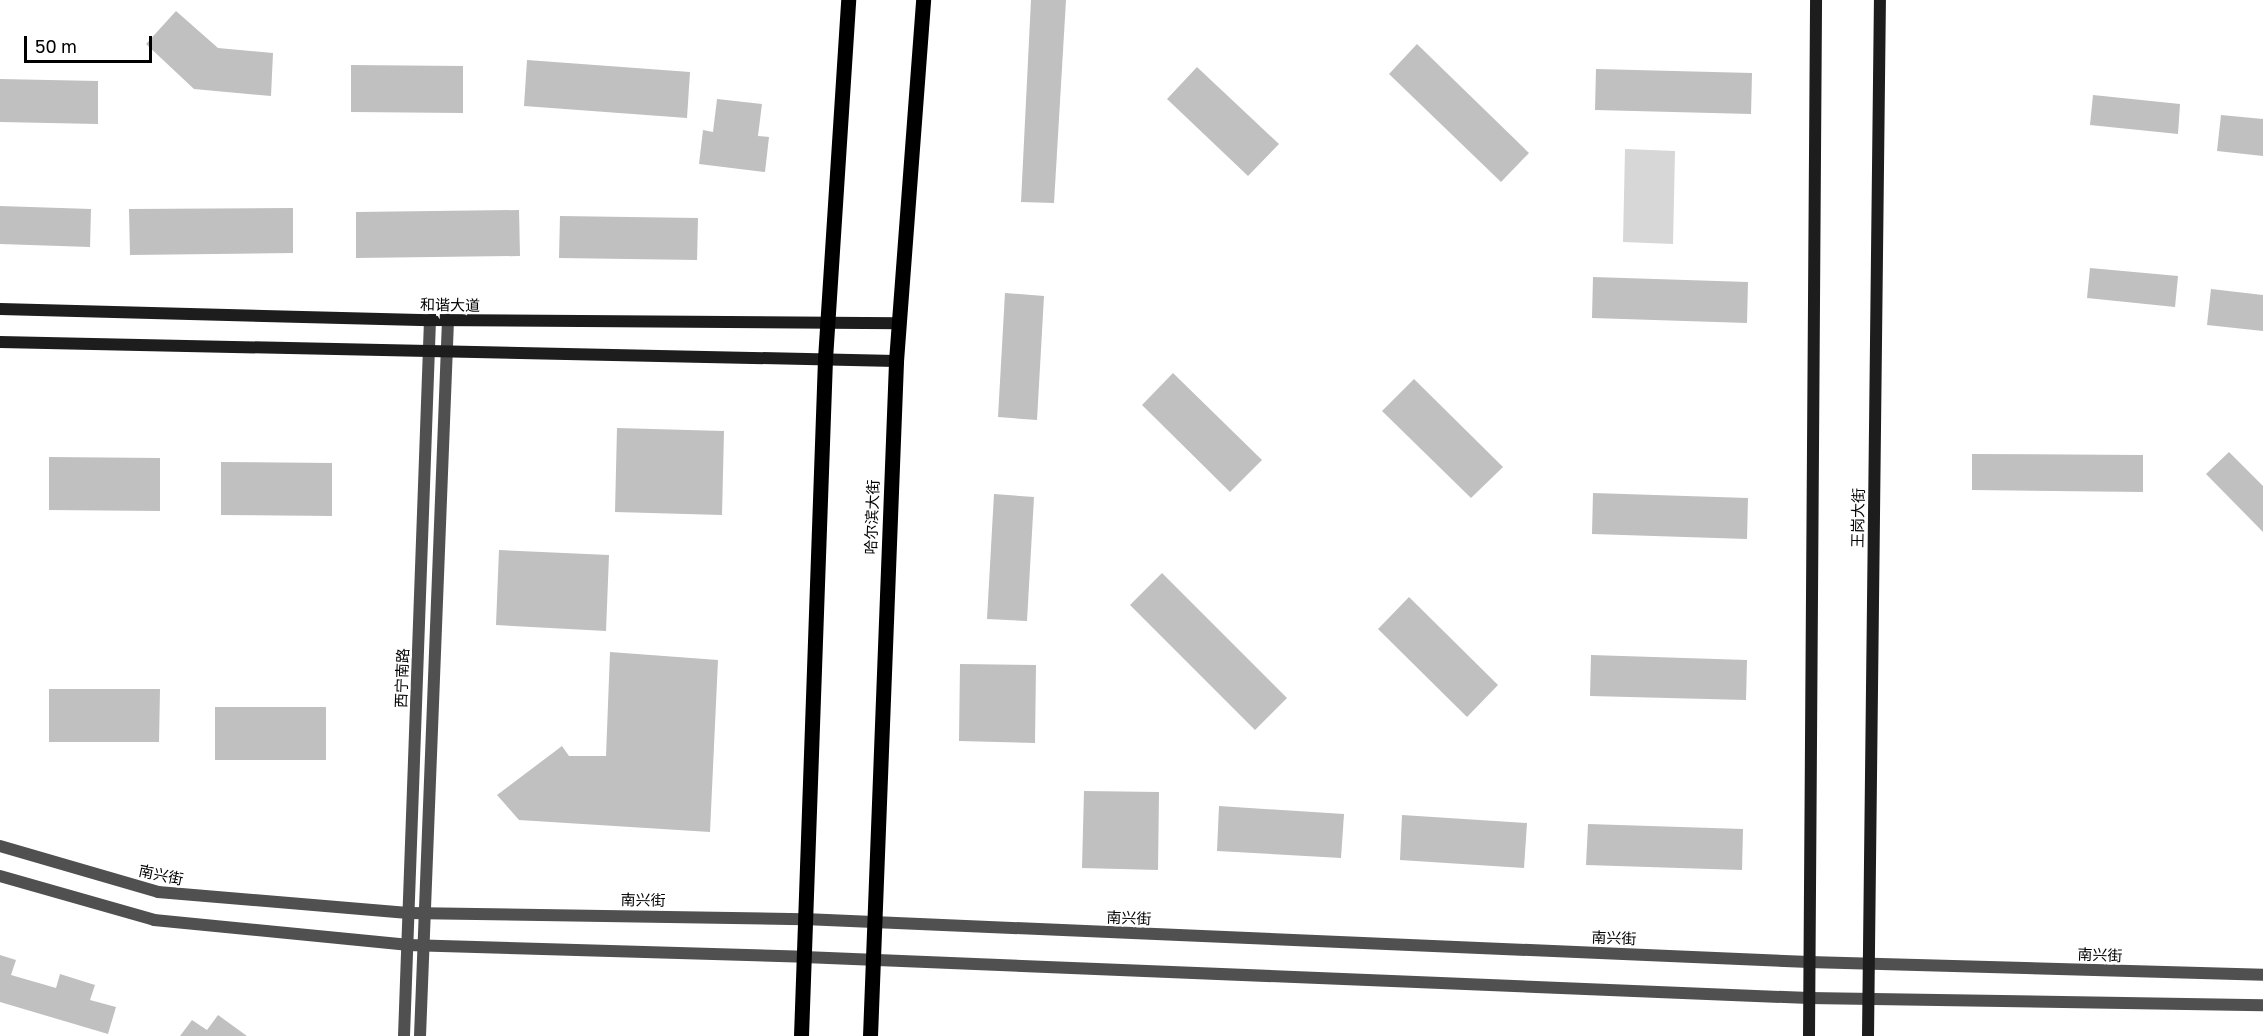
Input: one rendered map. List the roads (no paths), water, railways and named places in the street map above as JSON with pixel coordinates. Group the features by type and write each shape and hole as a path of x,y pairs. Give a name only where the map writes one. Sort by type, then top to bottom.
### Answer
{"main road":[{"path":"801,1036 825,359 848,0"},
{"name":"哈尔滨大街","path":"870,1036 896,361 923,0"},
{"path":"1809,1036 1816,0"},
{"name":"王岗大街","path":"1868,1036 1867,962 1880,0"},
{"name":"和谐大道","path":"0,309 448,321 899,323"},
{"path":"0,342 896,361"}],"street":[{"name":"西宁南路","path":"404,1036 430,320"},
{"name":"西宁南路","path":"420,1036 448,321"},
{"name":"南兴街","path":"0,846 158,892 408,913 804,919 1809,962 2263,975"},
{"path":"0,876 154,920 423,946 804,957 1809,998 1869,996 2263,1005"}]}
